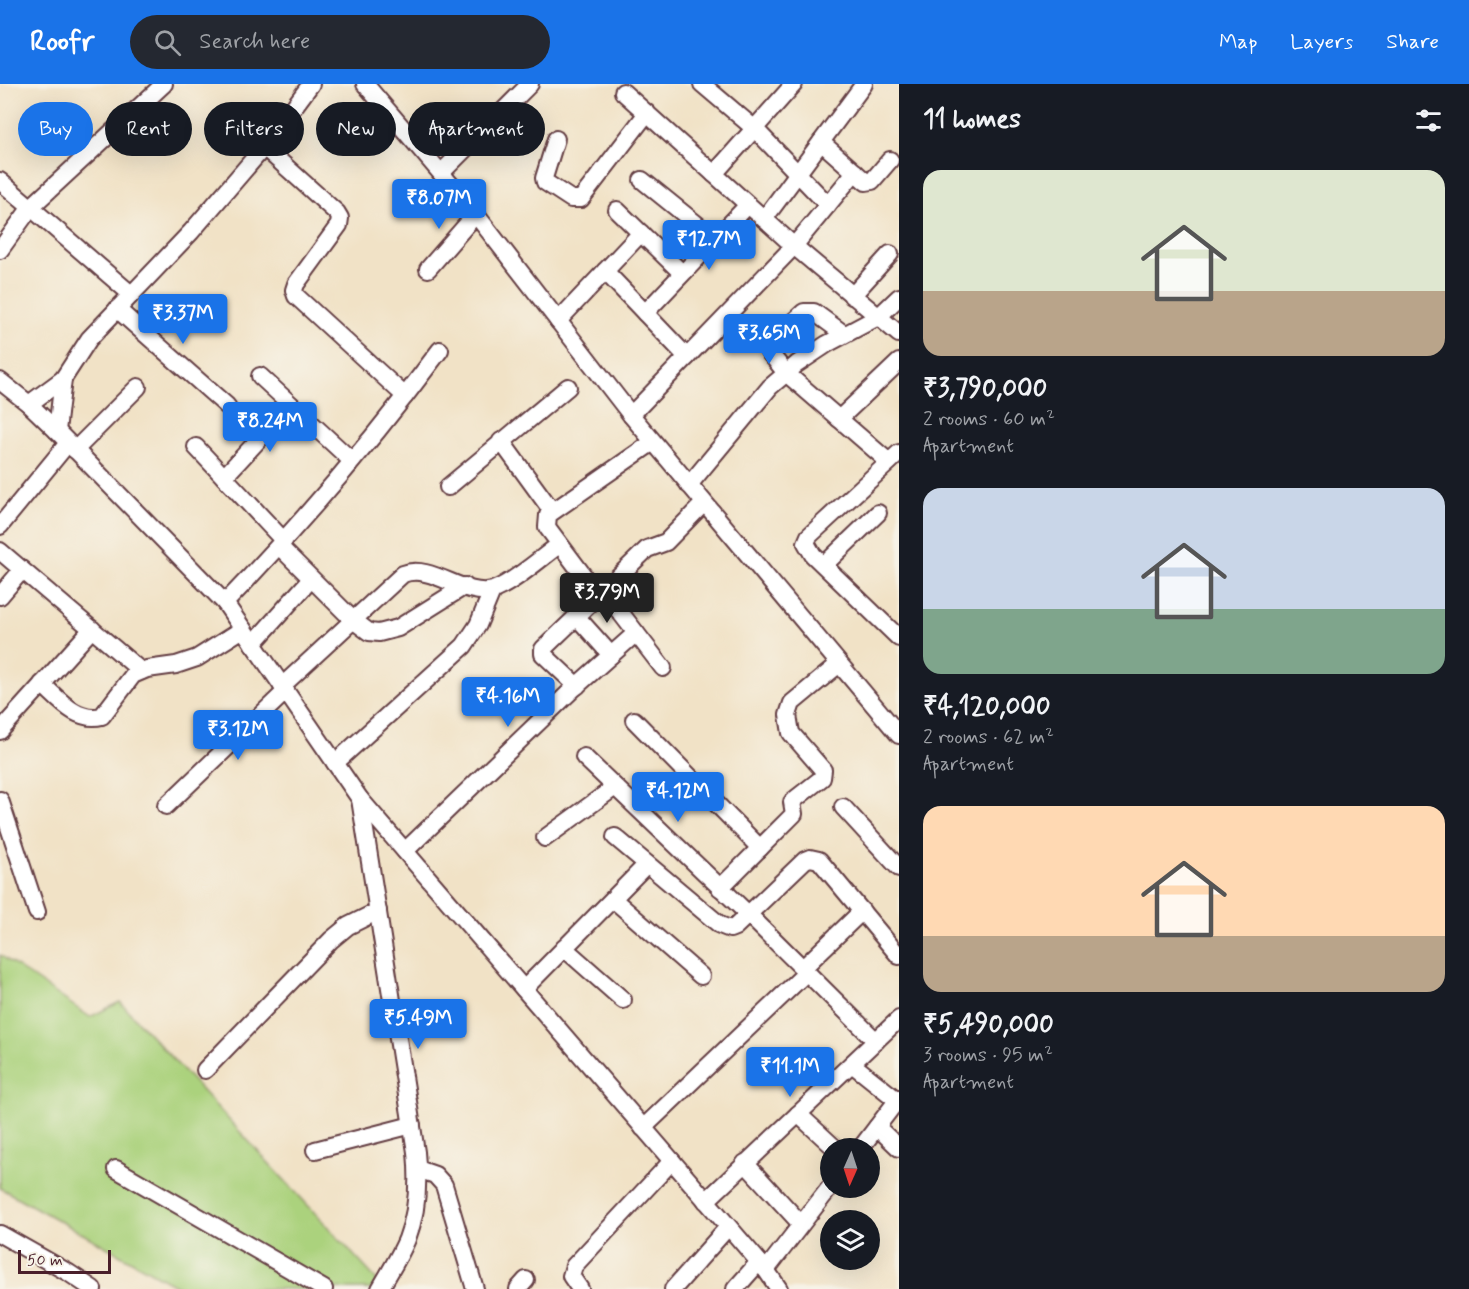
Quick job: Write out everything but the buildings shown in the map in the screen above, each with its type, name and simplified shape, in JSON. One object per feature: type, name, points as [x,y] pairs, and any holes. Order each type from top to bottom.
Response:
[{"type":"street","points":[[0,250],[31,207],[164,84]]},
{"type":"street","points":[[298,102],[311,84]]},
{"type":"street","points":[[365,84],[476,214],[653,442],[899,735]]},
{"type":"street","points":[[441,173],[530,84]]},
{"type":"street","points":[[702,84],[755,129],[828,205]]},
{"type":"street","points":[[714,174],[794,84]]},
{"type":"street","points":[[764,219],[864,84]]},
{"type":"street","points":[[623,92],[794,246],[899,334]]},
{"type":"street","points":[[556,139],[544,178],[545,182],[571,198],[581,200],[647,113]]},
{"type":"street","points":[[821,142],[870,182],[890,160]]},
{"type":"street","points":[[29,404],[63,379],[89,339],[191,232],[256,156]]},
{"type":"street","points":[[274,156],[340,218],[339,225],[296,284],[294,290],[296,296],[405,396]]},
{"type":"street","points":[[631,415],[794,246],[855,172]]},
{"type":"street","points":[[642,180],[715,239]]},
{"type":"street","points":[[0,181],[131,294]]},
{"type":"street","points":[[645,313],[748,205]]},
{"type":"street","points":[[617,210],[682,273]]},
{"type":"street","points":[[428,269],[476,214]]},
{"type":"street","points":[[558,321],[641,233]]},
{"type":"street","points":[[852,296],[890,254]]},
{"type":"street","points":[[605,271],[687,357]]},
{"type":"street","points":[[689,485],[770,387],[807,357],[844,334],[878,317],[899,297]]},
{"type":"street","points":[[117,309],[227,406]]},
{"type":"street","points":[[844,334],[814,312],[804,312],[771,342],[769,352],[786,373],[839,419],[894,457],[809,536],[806,543],[808,549],[899,638]]},
{"type":"street","points":[[225,603],[282,544],[405,396],[440,350]]},
{"type":"street","points":[[839,419],[899,362]]},
{"type":"street","points":[[261,376],[352,461]]},
{"type":"street","points":[[63,379],[67,441]]},
{"type":"street","points":[[0,381],[29,404],[67,441],[225,603],[360,799],[762,1266],[779,1289]]},
{"type":"street","points":[[0,526],[67,441],[138,387]]},
{"type":"street","points":[[448,487],[568,387]]},
{"type":"street","points":[[224,477],[291,405]]},
{"type":"street","points":[[501,441],[552,511]]},
{"type":"street","points":[[583,575],[547,527],[548,515],[653,442]]},
{"type":"street","points":[[196,447],[311,579],[353,621],[369,633],[398,628],[465,586]]},
{"type":"street","points":[[577,686],[542,652],[543,649],[647,549],[666,542],[704,503]]},
{"type":"street","points":[[824,565],[878,513]]},
{"type":"street","points":[[166,806],[403,574],[417,571],[478,591],[492,591],[503,586],[559,545]]},
{"type":"street","points":[[0,551],[141,671]]},
{"type":"street","points":[[0,596],[22,570]]},
{"type":"street","points":[[253,644],[311,579]]},
{"type":"street","points":[[603,590],[663,668]]},
{"type":"street","points":[[335,763],[464,646],[478,625],[492,591]]},
{"type":"street","points":[[576,616],[611,655]]},
{"type":"street","points":[[2,724],[92,629]]},
{"type":"street","points":[[42,684],[73,711],[84,717],[102,716],[133,675],[147,669],[176,665],[197,658],[243,629]]},
{"type":"street","points":[[405,851],[577,686],[636,633]]},
{"type":"street","points":[[720,888],[794,814],[794,800],[824,775],[823,770],[791,733],[788,716],[792,703],[839,664]]},
{"type":"street","points":[[634,720],[760,848]]},
{"type":"street","points":[[584,757],[876,1041]]},
{"type":"street","points":[[545,838],[615,787]]},
{"type":"street","points":[[360,799],[418,1169],[416,1209],[407,1240],[380,1289]]},
{"type":"street","points":[[0,800],[38,912]]},
{"type":"street","points":[[843,807],[899,868]]},
{"type":"street","points":[[615,837],[725,928],[735,927],[805,860],[815,858],[899,956]]},
{"type":"street","points":[[524,989],[647,864]]},
{"type":"street","points":[[613,899],[701,976]]},
{"type":"street","points":[[205,1070],[331,940],[348,926],[378,911]]},
{"type":"street","points":[[643,1128],[862,911]]},
{"type":"street","points":[[564,948],[623,1000]]},
{"type":"street","points":[[706,1201],[899,1019]]},
{"type":"street","points":[[852,1064],[898,1099],[868,1138]]},
{"type":"street","points":[[798,1114],[825,1138]]},
{"type":"street","points":[[315,1150],[412,1125]]},
{"type":"street","points":[[877,1127],[899,1148]]},
{"type":"street","points":[[580,1289],[571,1276],[574,1266],[672,1161]]},
{"type":"street","points":[[745,1163],[801,1224]]},
{"type":"street","points":[[116,1169],[324,1289]]},
{"type":"street","points":[[418,1169],[435,1175],[444,1185],[475,1289]]},
{"type":"street","points":[[735,1289],[762,1266],[822,1198]]},
{"type":"street","points":[[673,1289],[728,1227]]},
{"type":"street","points":[[0,1234],[93,1289]]},
{"type":"green space","points":[[0,955],[90,1017],[120,1002],[377,1280],[372,1289],[182,1289],[0,1188]]}]
